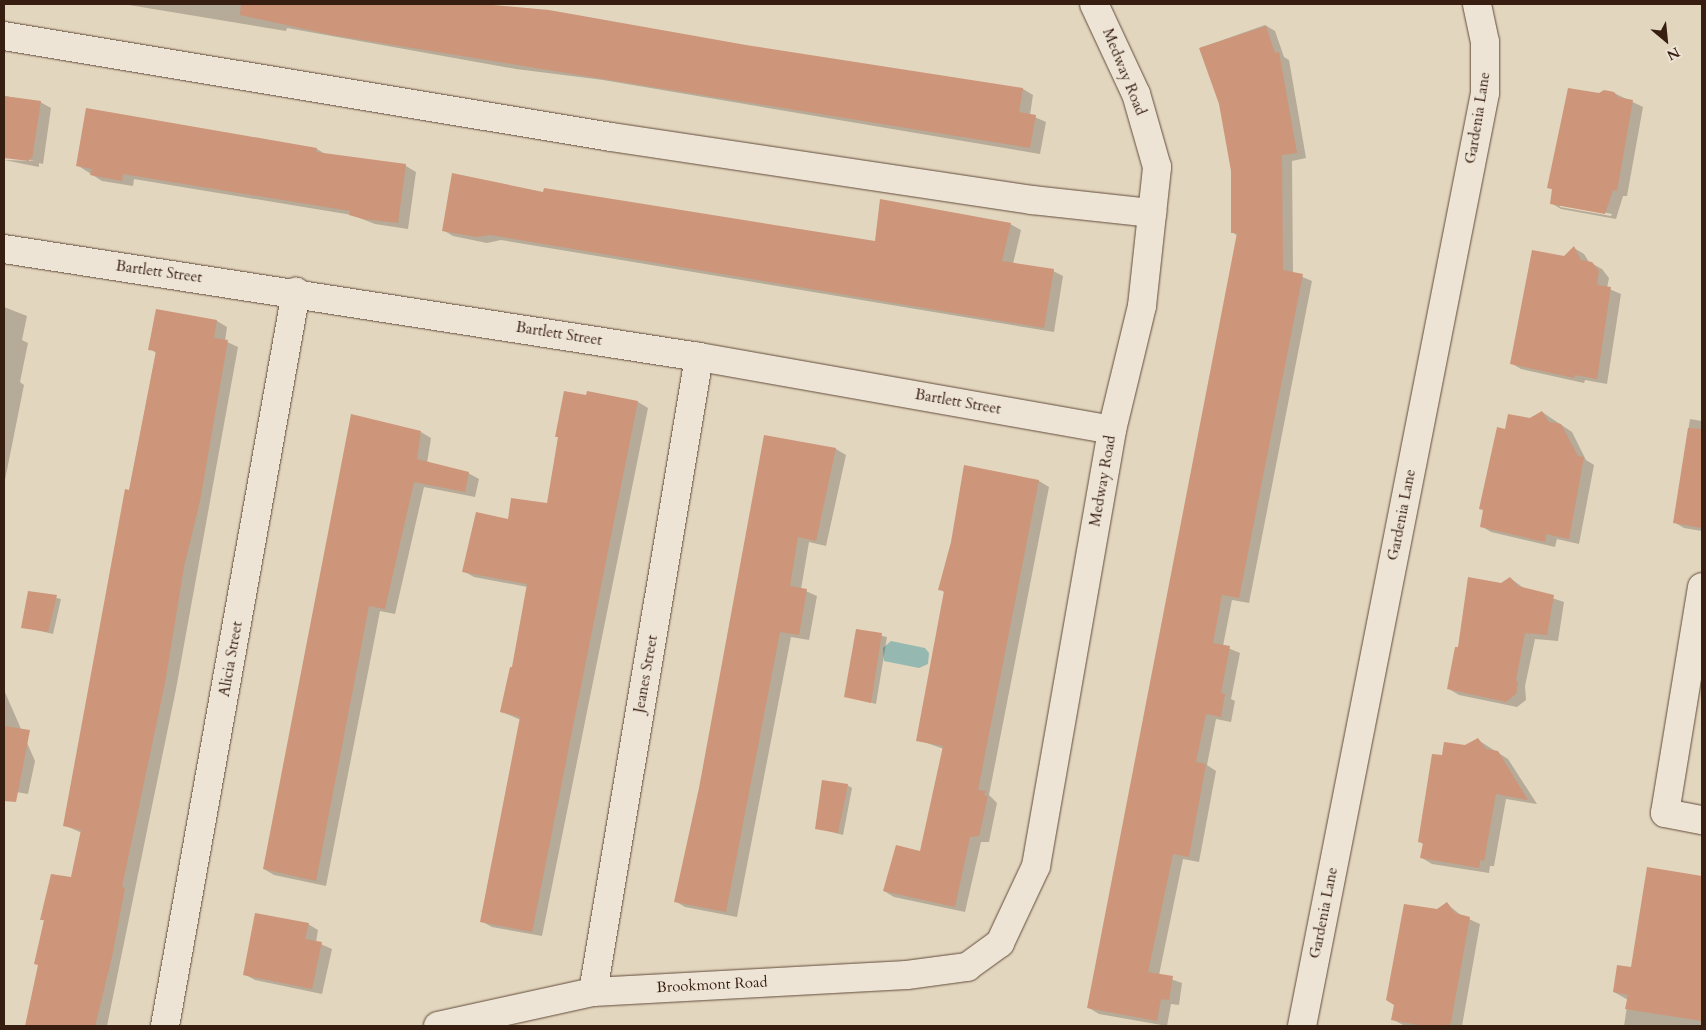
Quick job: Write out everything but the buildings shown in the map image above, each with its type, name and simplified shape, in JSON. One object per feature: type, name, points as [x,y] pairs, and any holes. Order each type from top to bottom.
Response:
[{"type":"street","name":"Medway Road","points":[[984,954],[1000,943],[1036,866],[1112,430],[1142,306],[1157,167],[1136,94],[1092,4]]},
{"type":"street","name":"Gardenia Lane","points":[[1302,1026],[1485,93],[1485,42],[1477,4]]},
{"type":"street","points":[[4,36],[611,137],[1032,200],[1152,213]]},
{"type":"street","name":"Bartlett Street","points":[[4,249],[296,292],[699,357],[1112,430]]},
{"type":"street","name":"Alicia Street","points":[[165,1026],[296,292]]},
{"type":"street","name":"Jeanes Street","points":[[593,992],[699,357]]},
{"type":"street","points":[[1702,587],[1665,813],[1702,820]]},
{"type":"street","name":"Brookmont Road","points":[[438,1026],[593,992],[907,975],[967,967],[984,954]]},
{"type":"water","points":[[891,641],[925,648],[929,653],[928,664],[919,668],[884,661],[883,648]]}]
